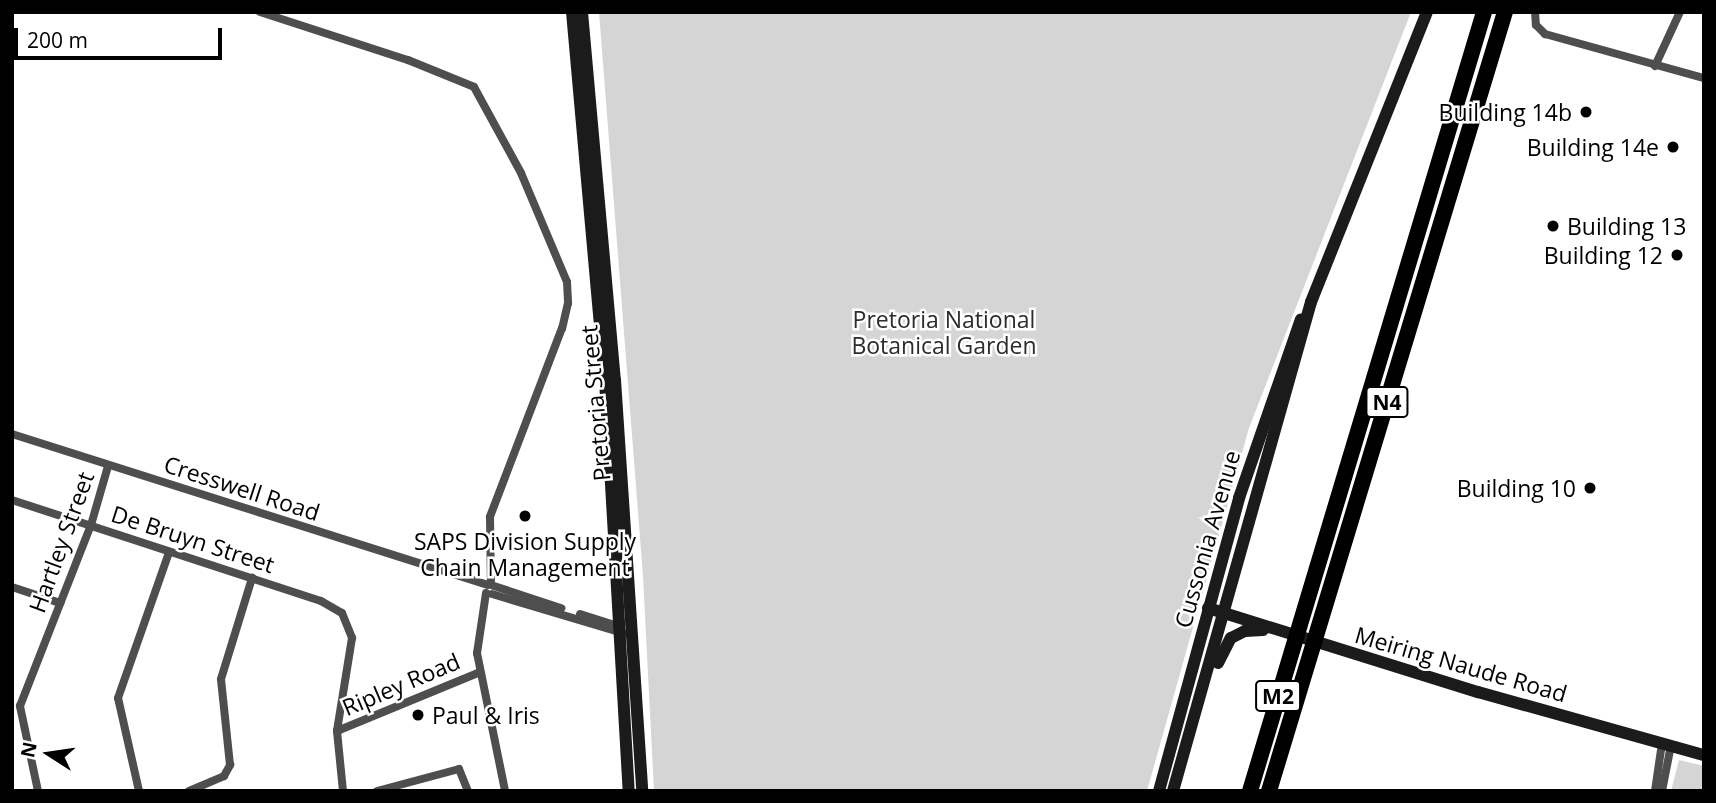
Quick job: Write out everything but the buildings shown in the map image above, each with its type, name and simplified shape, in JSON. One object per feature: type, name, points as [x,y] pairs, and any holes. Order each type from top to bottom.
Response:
[{"type":"highway","name":"N4","points":[[1307,602],[1484,12]]},
{"type":"highway","name":"N4","points":[[1269,791],[1505,12]]},
{"type":"highway","points":[[1243,791],[1307,602]]},
{"type":"highway","name":"M2","points":[[1250,791],[1307,602]]},
{"type":"main road","name":"Pretoria Street","points":[[572,12],[605,380],[629,791]]},
{"type":"main road","name":"Pretoria Street","points":[[582,12],[632,633],[642,791]]},
{"type":"main road","name":"Cussonia Avenue","points":[[1159,791],[1208,608],[1270,399],[1427,12]]},
{"type":"main road","name":"Cussonia Avenue","points":[[1173,791],[1310,304]]},
{"type":"main road","points":[[1239,560],[1235,602],[1271,630]]},
{"type":"main road","name":"Meiring Naude Road","points":[[1208,608],[1271,630],[1704,755]]},
{"type":"main road","points":[[1194,716],[1204,703],[1227,642],[1245,631],[1271,630]]},
{"type":"street","points":[[260,12],[408,60],[474,86],[522,173],[567,282],[568,303],[562,328],[490,517],[490,590],[482,611],[477,644],[480,672],[505,791]]},
{"type":"street","points":[[1535,12],[1538,29],[1655,66],[1704,78]]},
{"type":"street","points":[[1655,66],[1680,12]]},
{"type":"street","name":"Cresswell Road","points":[[12,434],[461,578],[490,590],[632,633]]},
{"type":"street","name":"Hartley Street","points":[[38,791],[16,703],[60,603],[90,525],[108,466]]},
{"type":"street","name":"De Bruyn Street","points":[[12,500],[321,601],[342,613],[351,633],[337,731]]},
{"type":"street","points":[[139,791],[118,698],[169,552]]},
{"type":"street","points":[[189,791],[224,776],[230,765],[221,679],[252,578]]},
{"type":"street","points":[[12,587],[60,603]]},
{"type":"street","name":"Ripley Road","points":[[337,731],[480,672]]},
{"type":"street","points":[[337,731],[344,791]]},
{"type":"street","points":[[1655,791],[1667,744]]},
{"type":"street","points":[[1662,791],[1667,744]]},
{"type":"street","points":[[377,791],[459,769],[468,791]]},
{"type":"green space","name":"Pretoria National Botanical Garden","points":[[599,12],[1411,12],[1249,428],[1147,791],[654,791],[643,576]]},
{"type":"green space","points":[[1679,760],[1704,766],[1704,791],[1671,791]]},
{"type":"place","name":"Building 14b","points":[[1586,112]]},
{"type":"place","name":"Building 14e","points":[[1673,147]]},
{"type":"place","name":"Building 13","points":[[1553,226]]},
{"type":"place","name":"Building 12","points":[[1677,255]]},
{"type":"place","name":"Building 10","points":[[1590,488]]},
{"type":"place","name":"SAPS Division Supply Chain Management","points":[[525,516]]},
{"type":"place","name":"Paul & Iris","points":[[418,715]]}]
